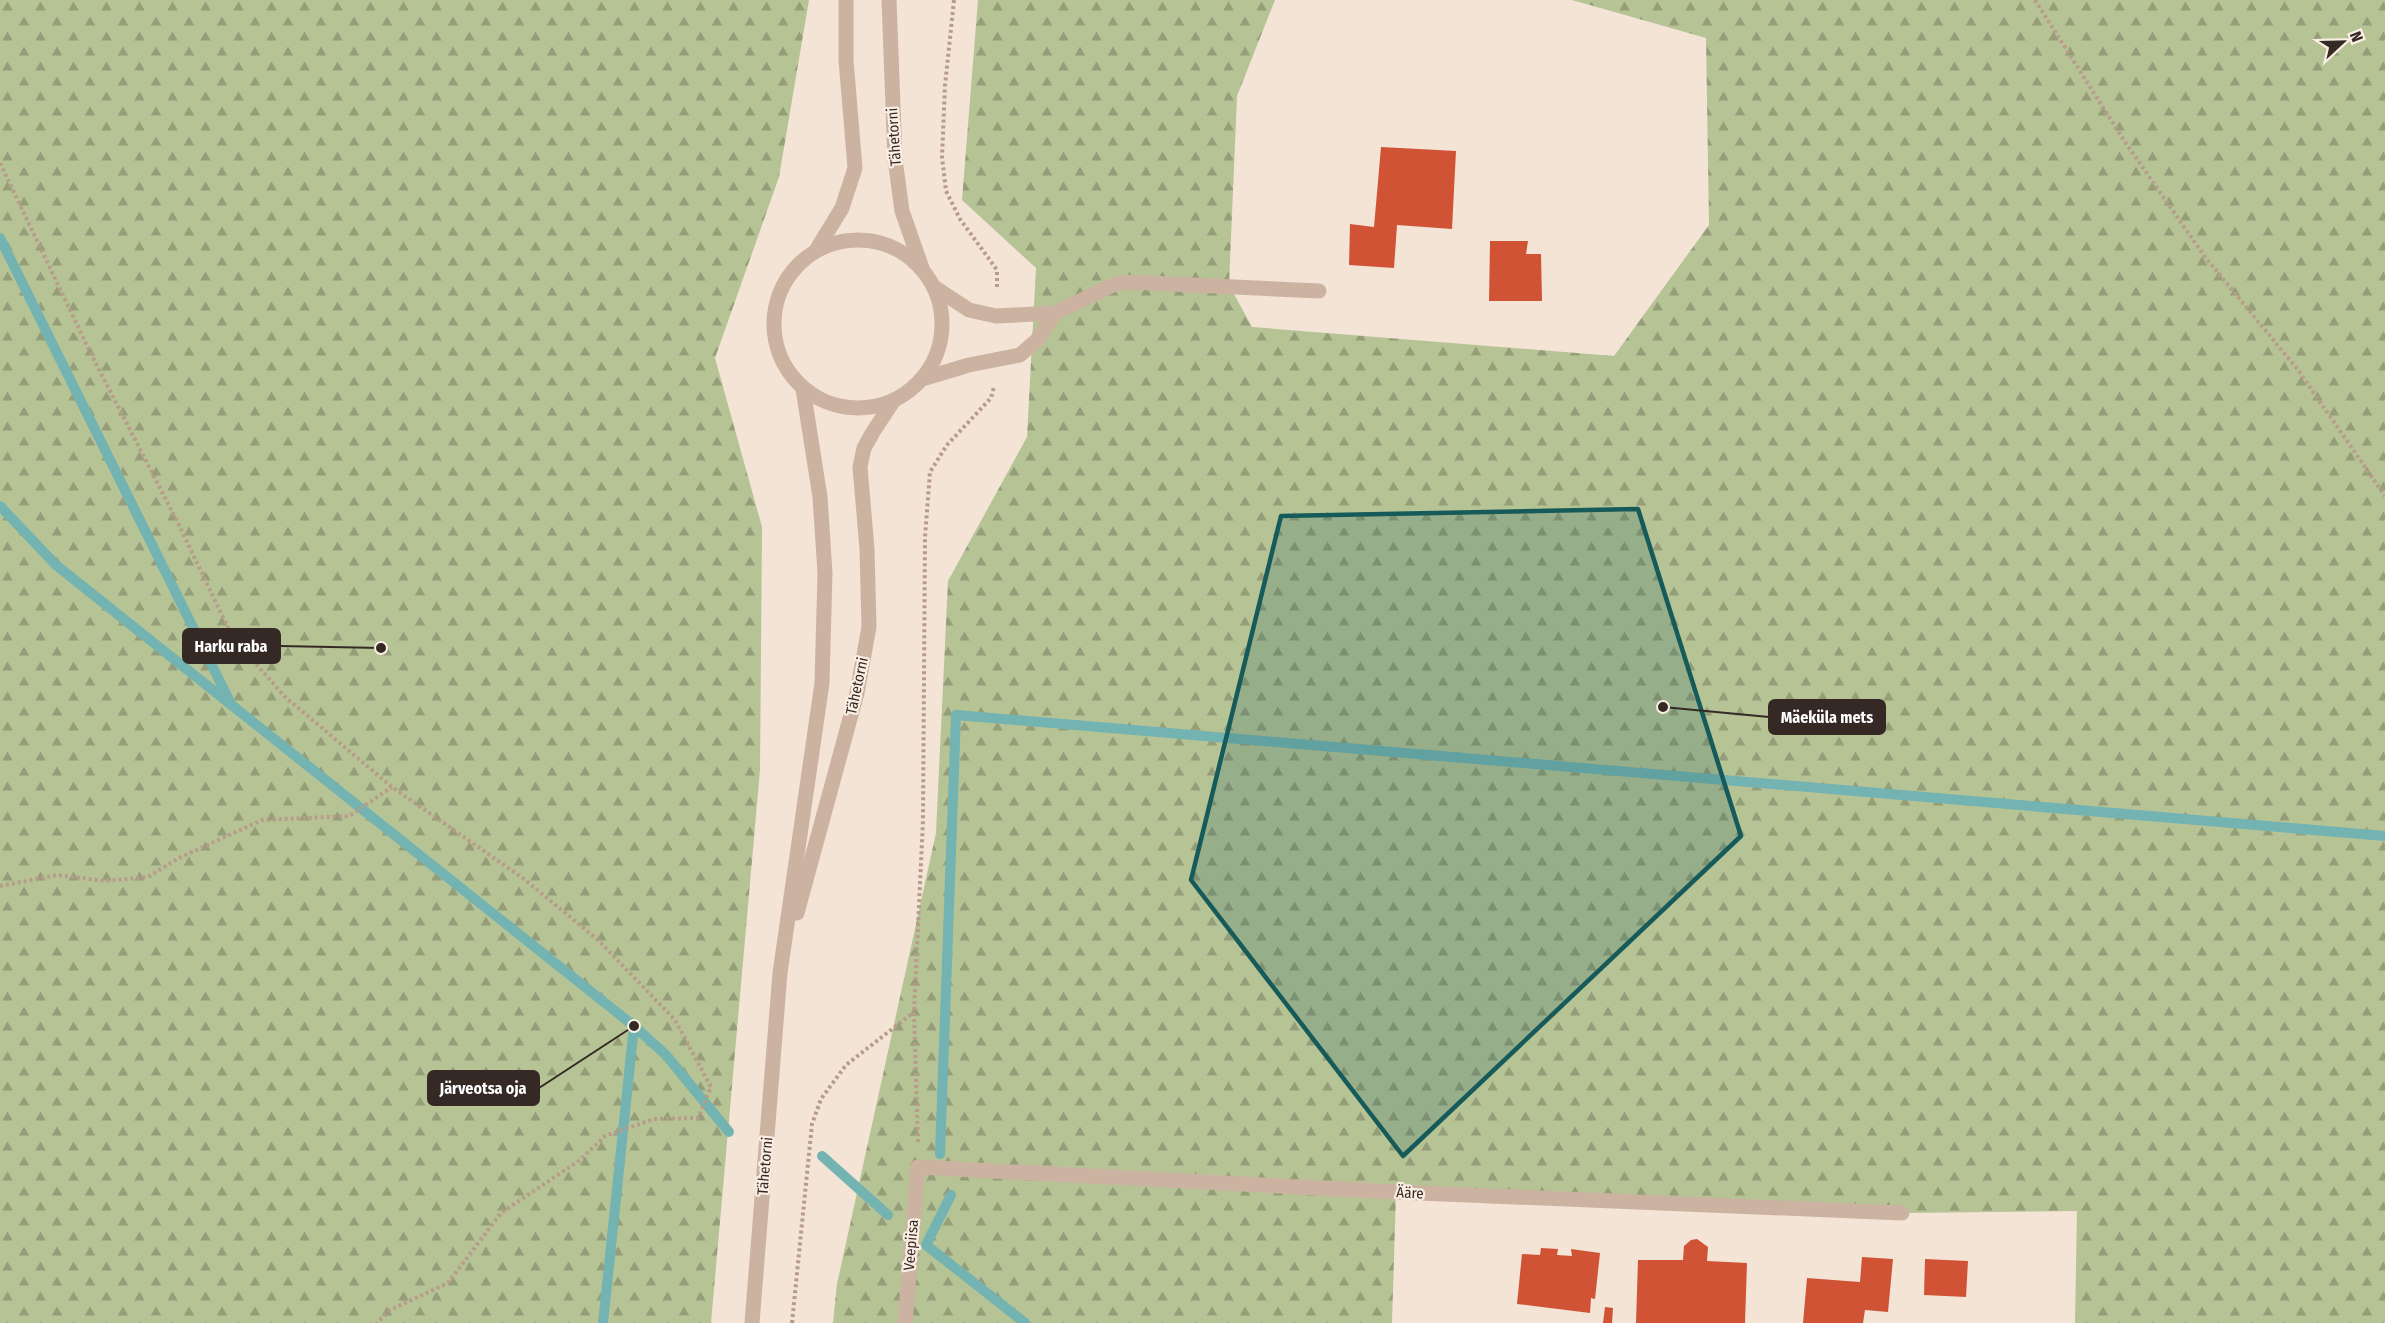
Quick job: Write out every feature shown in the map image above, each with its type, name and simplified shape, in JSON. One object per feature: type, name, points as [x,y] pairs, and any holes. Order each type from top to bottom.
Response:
[{"type":"street","points":[[818,249],[842,208],[855,168],[846,60],[846,0]]},
{"type":"street","name":"Tähetorni","points":[[889,0],[895,159],[902,211],[923,270]]},
{"type":"street","points":[[845,240],[874,241],[901,251],[923,270],[934,287],[940,306],[942,326],[939,346],[932,364],[922,379],[909,391],[894,400],[876,406],[856,408],[837,406],[803,389],[785,368],[776,346],[773,324],[776,301],[785,280],[799,263],[818,249],[845,240]]},
{"type":"street","points":[[934,287],[969,310],[996,316],[1055,313],[1103,289],[1128,282],[1319,291]]},
{"type":"street","points":[[922,379],[969,365],[995,362],[1020,355],[1037,340],[1055,313]]},
{"type":"street","name":"Tähetorni","points":[[752,1323],[780,973],[822,683],[825,573],[820,498],[803,389]]},
{"type":"street","name":"Tähetorni","points":[[780,973],[857,693],[869,627],[867,549],[860,467],[864,448],[894,400]]},
{"type":"street","name":"Ääre","points":[[918,1167],[1525,1198],[1902,1213]]},
{"type":"street","name":"Veepiisa","points":[[905,1323],[918,1167]]},
{"type":"path","points":[[954,0],[945,86],[942,158],[946,191],[960,219],[997,270],[996,316]]},
{"type":"path","points":[[2035,0],[2123,139],[2205,257],[2298,370],[2385,496]]},
{"type":"path","points":[[0,163],[87,346],[177,521],[232,636],[284,696],[392,787],[532,886],[598,940],[675,1020],[711,1087],[699,1118],[654,1119],[605,1136],[580,1160],[501,1213],[448,1283],[390,1310],[377,1323]]},
{"type":"path","points":[[918,1167],[914,1012],[923,820],[925,537],[930,472],[947,445],[991,398],[995,382],[995,362]]},
{"type":"path","points":[[0,886],[57,875],[105,882],[148,877],[189,853],[262,820],[349,816],[392,787]]},
{"type":"path","points":[[792,1323],[812,1124],[821,1099],[846,1065],[914,1012]]},
{"type":"highlighted area","points":[[1638,509],[1741,836],[1403,1156],[1191,880],[1281,516]]},
{"type":"green space","points":[[0,0],[809,0],[779,177],[715,358],[762,527],[760,770],[711,1323],[0,1323]]},
{"type":"green space","points":[[978,0],[1275,0],[1237,96],[1229,285],[1252,327],[1614,356],[1709,225],[1706,38],[1572,0],[2385,0],[2385,1323],[2075,1323],[2077,1211],[1902,1213],[1396,1193],[1392,1323],[833,1323],[837,1284],[936,833],[948,581],[1027,437],[1036,268],[962,200]]},
{"type":"building","points":[[1381,147],[1456,151],[1452,229],[1397,225],[1394,268],[1349,265],[1350,224],[1374,227]]},
{"type":"building","points":[[1490,241],[1528,241],[1526,254],[1541,254],[1542,301],[1489,301]]},
{"type":"building","points":[[1697,1239],[1708,1247],[1707,1261],[1747,1263],[1745,1323],[1636,1323],[1638,1260],[1683,1260],[1684,1246],[1691,1240]]},
{"type":"building","points":[[1541,1248],[1558,1249],[1557,1255],[1572,1256],[1571,1249],[1600,1253],[1595,1299],[1591,1298],[1590,1313],[1517,1304],[1522,1254],[1540,1255]]},
{"type":"building","points":[[1862,1257],[1893,1259],[1888,1312],[1865,1310],[1863,1323],[1803,1323],[1807,1278],[1860,1282]]},
{"type":"building","points":[[1925,1259],[1968,1261],[1966,1297],[1924,1295]]},
{"type":"building","points":[[1605,1307],[1613,1308],[1612,1323],[1603,1323]]},
{"type":"waterway","points":[[0,238],[229,700]]},
{"type":"waterway","points":[[0,506],[56,565],[634,1026],[666,1055],[729,1132]]},
{"type":"waterway","points":[[940,1154],[956,715],[2385,836]]},
{"type":"waterway","points":[[603,1323],[634,1026]]},
{"type":"waterway","points":[[822,1156],[888,1215]]},
{"type":"waterway","points":[[951,1195],[926,1245],[1025,1323]]},
{"type":"place","name":"Harku raba","points":[[381,648]]},
{"type":"place","name":"Mäeküla mets","points":[[1663,707]]},
{"type":"place","name":"Järveotsa oja","points":[[634,1026]]}]
